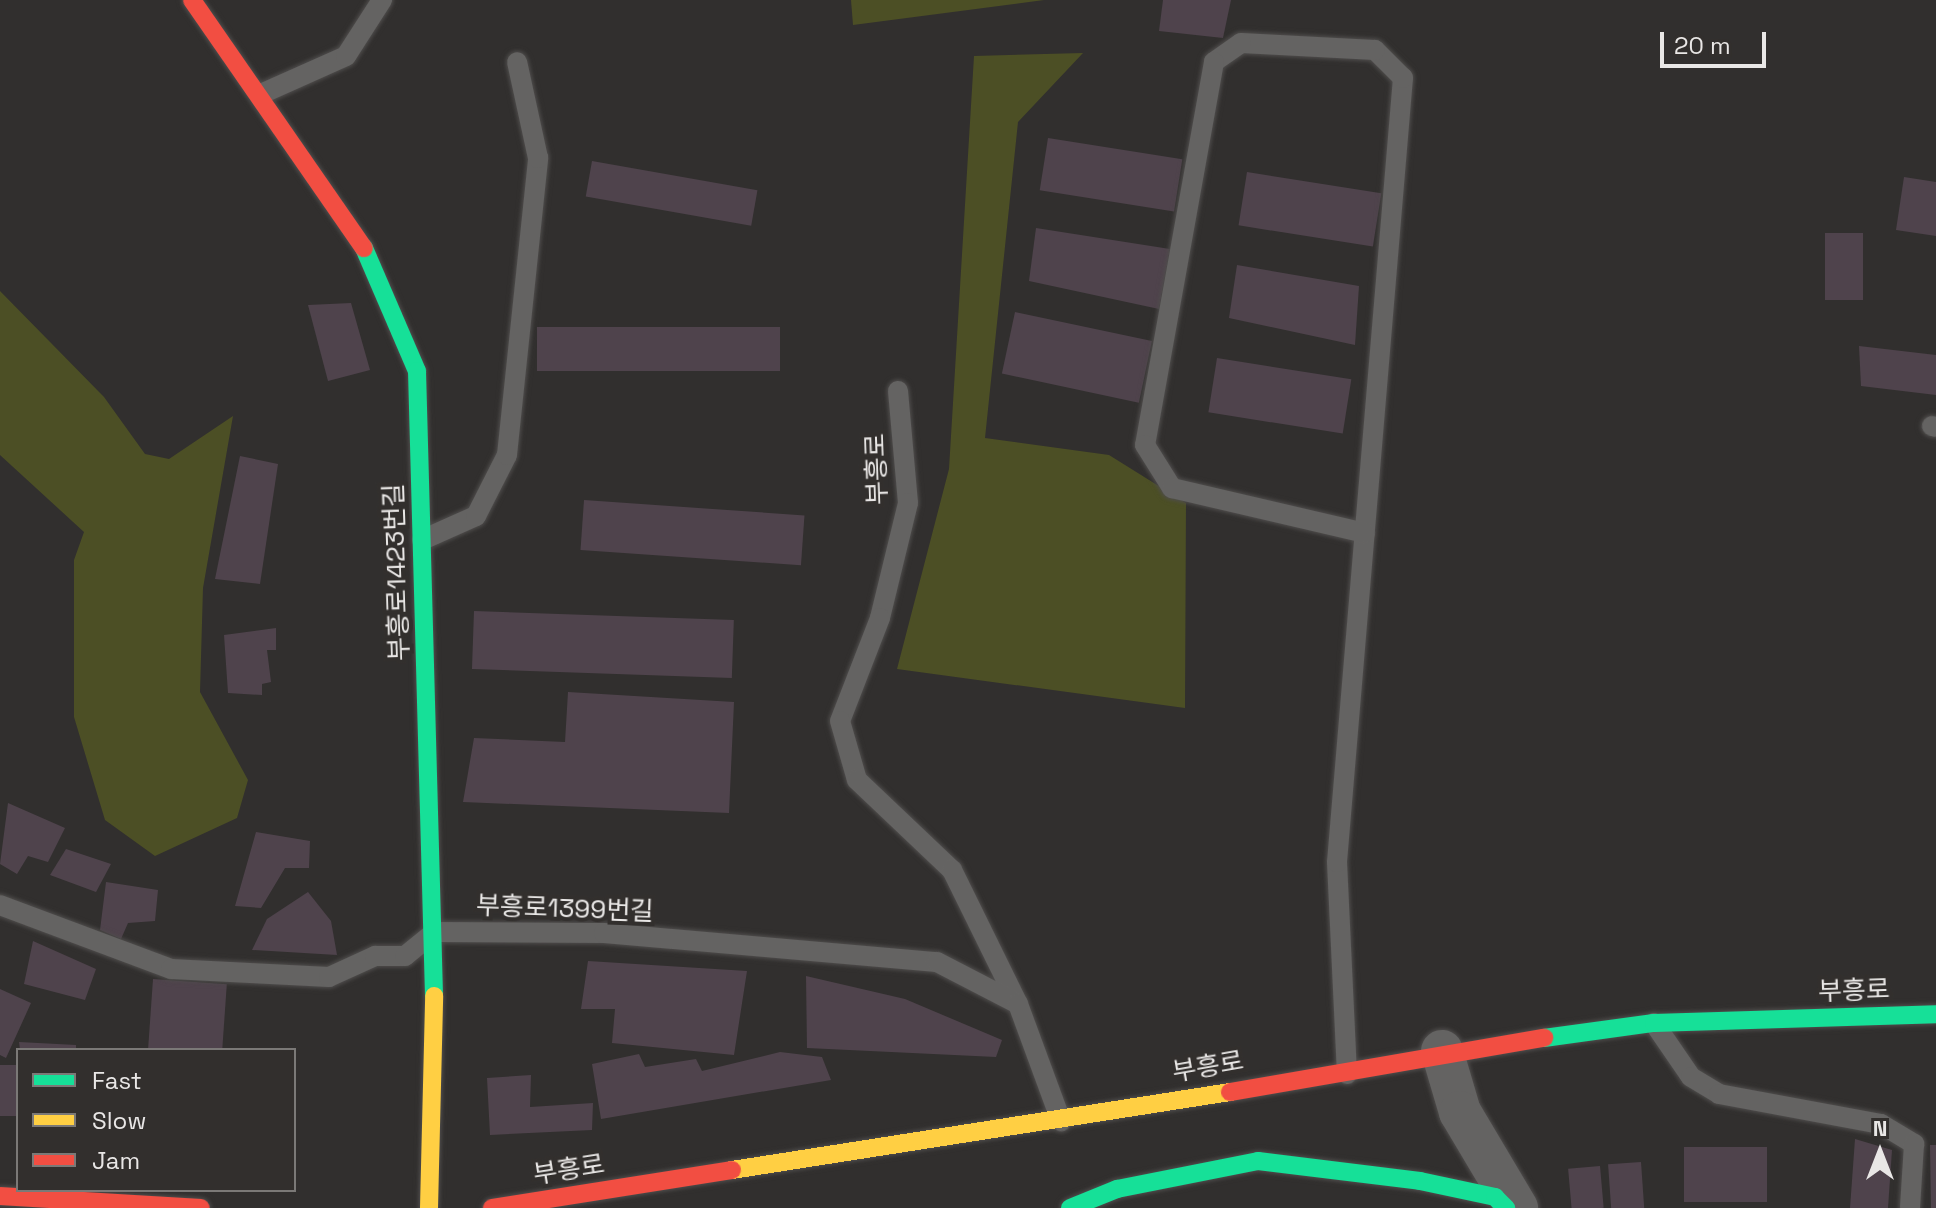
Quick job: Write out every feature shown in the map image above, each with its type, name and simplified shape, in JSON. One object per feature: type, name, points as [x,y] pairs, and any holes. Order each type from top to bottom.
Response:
[{"type":"street","name":"부흥로1423번길","points":[[192,0],[261,94],[395,307],[417,371],[435,932],[429,1208]]},
{"type":"street","name":"부흥로","points":[[492,1208],[1347,1074],[1442,1051],[1654,1023],[1936,1014]]},
{"type":"street","points":[[1442,1051],[1460,1112],[1517,1208]]},
{"type":"street","points":[[1070,1208],[1117,1189],[1258,1161],[1420,1181],[1495,1197],[1506,1208]]},
{"type":"street","points":[[0,1196],[201,1208]]},
{"type":"lane","points":[[261,94],[346,56],[382,0]]},
{"type":"lane","points":[[1347,1074],[1337,862],[1365,533],[1403,78],[1375,50],[1241,43],[1214,62],[1145,445],[1172,488],[1365,533]]},
{"type":"lane","points":[[422,540],[476,516],[507,455],[538,158],[517,62]]},
{"type":"lane","name":"부흥로","points":[[898,391],[908,503],[880,618],[840,721],[857,780],[952,870],[1018,1004]]},
{"type":"lane","points":[[0,905],[171,969],[329,977],[375,956],[405,956],[435,932]]},
{"type":"lane","name":"부흥로1399번길","points":[[435,932],[604,933],[937,962],[1018,1004]]},
{"type":"lane","points":[[1018,1004],[1061,1121]]},
{"type":"lane","points":[[1654,1023],[1691,1077],[1719,1094],[1881,1124],[1914,1144],[1910,1208]]},
{"type":"green space","points":[[851,0],[1044,0],[853,25]]},
{"type":"green space","points":[[1083,53],[1018,122],[985,438],[1109,455],[1186,503],[1185,708],[897,669],[949,469],[974,56]]},
{"type":"green space","points":[[0,291],[104,397],[145,454],[169,459],[233,416],[203,588],[200,692],[248,780],[237,818],[155,856],[105,820],[74,717],[74,560],[84,532],[0,455]]},
{"type":"building","points":[[1163,0],[1231,0],[1223,38],[1159,31]]},
{"type":"building","points":[[1048,138],[1182,159],[1174,212],[1040,190]]},
{"type":"building","points":[[592,161],[757,190],[751,226],[586,196]]},
{"type":"building","points":[[1247,172],[1381,193],[1373,247],[1239,225]]},
{"type":"building","points":[[1904,177],[1936,182],[1936,236],[1896,230]]},
{"type":"building","points":[[1036,228],[1170,249],[1159,309],[1029,281]]},
{"type":"building","points":[[1825,233],[1863,233],[1863,300],[1825,300]]},
{"type":"building","points":[[1237,265],[1359,286],[1355,345],[1229,318]]},
{"type":"building","points":[[351,303],[370,370],[328,381],[308,305]]},
{"type":"building","points":[[1015,312],[1152,341],[1139,403],[1002,374]]},
{"type":"building","points":[[537,327],[780,327],[780,371],[537,371]]},
{"type":"building","points":[[1859,346],[1936,355],[1936,395],[1861,386]]},
{"type":"building","points":[[1217,358],[1351,379],[1343,434],[1208,412]]},
{"type":"building","points":[[240,456],[278,464],[260,584],[215,579]]},
{"type":"building","points":[[584,500],[804,515],[801,565],[581,550]]},
{"type":"building","points":[[474,611],[734,620],[732,678],[472,669]]},
{"type":"building","points":[[276,628],[276,650],[267,650],[271,682],[262,684],[262,695],[228,693],[224,635]]},
{"type":"building","points":[[568,692],[734,702],[729,813],[463,802],[474,738],[565,742]]},
{"type":"building","points":[[8,803],[65,828],[48,862],[28,856],[17,874],[0,864]]},
{"type":"building","points":[[256,832],[310,841],[309,868],[285,868],[261,908],[235,906]]},
{"type":"building","points":[[66,849],[111,864],[96,892],[50,875]]},
{"type":"building","points":[[106,882],[158,890],[155,921],[128,923],[121,939],[100,930]]},
{"type":"building","points":[[308,892],[331,921],[337,955],[252,950],[267,919]]},
{"type":"building","points":[[33,941],[96,969],[85,1000],[24,984]]},
{"type":"building","points":[[588,961],[747,971],[734,1055],[612,1043],[615,1009],[581,1009]]},
{"type":"building","points":[[806,976],[905,999],[1002,1040],[996,1057],[807,1048]]},
{"type":"building","points":[[153,979],[227,984],[222,1048],[148,1048]]},
{"type":"building","points":[[0,989],[31,1003],[6,1058],[0,1055]]},
{"type":"building","points":[[19,1042],[76,1045],[76,1048],[20,1048]]},
{"type":"building","points":[[780,1052],[822,1057],[831,1080],[601,1119],[592,1064],[639,1054],[645,1067],[696,1059],[702,1071]]},
{"type":"building","points":[[0,1065],[16,1065],[16,1116],[0,1116]]},
{"type":"building","points":[[531,1075],[530,1107],[593,1103],[592,1130],[490,1135],[487,1078]]},
{"type":"building","points":[[1855,1139],[1892,1150],[1888,1208],[1850,1208]]},
{"type":"building","points":[[1930,1145],[1936,1145],[1936,1208],[1931,1208]]},
{"type":"building","points":[[1684,1147],[1767,1147],[1767,1202],[1684,1202]]},
{"type":"building","points":[[1641,1162],[1644,1208],[1611,1208],[1608,1164]]},
{"type":"building","points":[[1600,1166],[1604,1208],[1572,1208],[1568,1169]]},
{"type":"traffic: fast","points":[[364,248],[417,371],[434,996]]},
{"type":"traffic: fast","points":[[1544,1038],[1654,1023],[1936,1014]]},
{"type":"traffic: fast","points":[[1070,1208],[1117,1189],[1258,1161],[1420,1181],[1495,1197],[1506,1208]]},
{"type":"traffic: slow","points":[[429,1208],[434,996]]},
{"type":"traffic: slow","points":[[732,1170],[1230,1092]]},
{"type":"traffic: jam","points":[[192,0],[364,248]]},
{"type":"traffic: jam","points":[[1230,1092],[1544,1038]]},
{"type":"traffic: jam","points":[[492,1208],[732,1170]]},
{"type":"traffic: jam","points":[[0,1196],[201,1208]]}]
